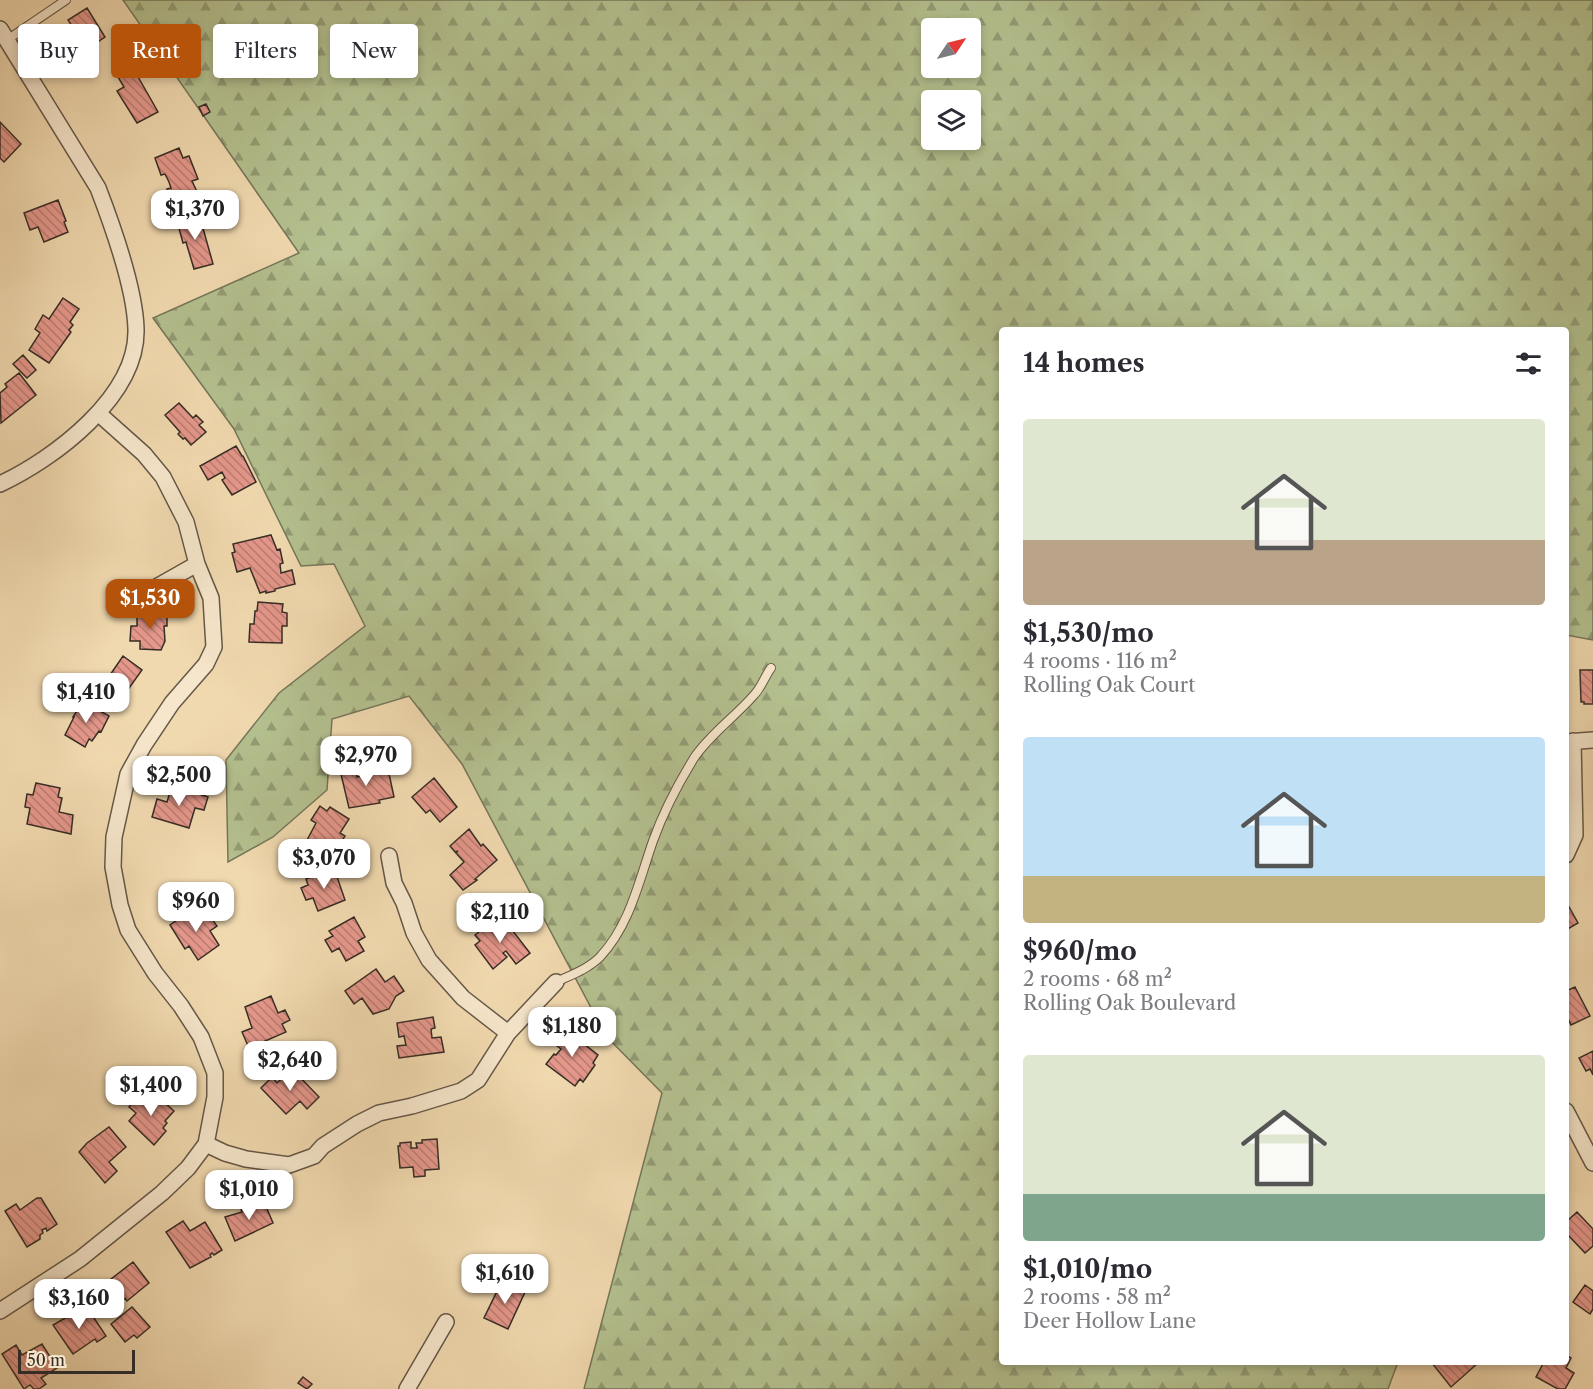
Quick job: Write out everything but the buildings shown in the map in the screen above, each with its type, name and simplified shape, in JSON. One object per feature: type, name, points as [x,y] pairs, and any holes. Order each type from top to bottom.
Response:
[{"type":"street","points":[[0,484],[36,466],[56,452],[74,438],[98,413],[122,378],[135,346],[136,331],[135,311],[128,283],[109,216],[98,188],[2,39]]},
{"type":"street","points":[[0,1311],[80,1259],[162,1193],[188,1168],[206,1144],[215,1097],[215,1073],[201,1037],[181,1006],[155,973],[128,930],[120,905],[113,867],[114,837],[128,774],[172,703],[206,664],[214,647],[211,598],[197,564],[186,522],[163,477],[144,454],[98,413]]},
{"type":"street","points":[[144,594],[197,564]]},
{"type":"street","points":[[1569,848],[1575,835],[1569,741],[1593,740]]},
{"type":"street","points":[[388,856],[394,883],[404,903],[414,933],[429,960],[463,998],[508,1033]]},
{"type":"street","points":[[206,1144],[246,1159],[289,1165],[314,1156],[324,1146],[357,1124],[380,1113],[461,1091],[478,1080],[508,1033],[556,982]]},
{"type":"street","points":[[1569,1117],[1593,1163]]},
{"type":"street","points":[[406,1389],[446,1322]]},
{"type":"lane","points":[[2,39],[66,0]]},
{"type":"lane","points":[[556,982],[588,967],[600,957],[621,928],[635,897],[654,838],[681,780],[712,736],[755,694],[771,668]]},
{"type":"green space","points":[[123,0],[1593,0],[1593,640],[1569,636],[1569,327],[999,327],[999,1365],[1397,1365],[1388,1389],[584,1389],[662,1093],[606,1036],[462,764],[409,696],[332,719],[327,790],[273,837],[228,862],[226,760],[279,693],[365,626],[334,564],[301,566],[234,429],[153,318],[299,253],[177,78],[201,78],[201,24],[140,24]]}]
